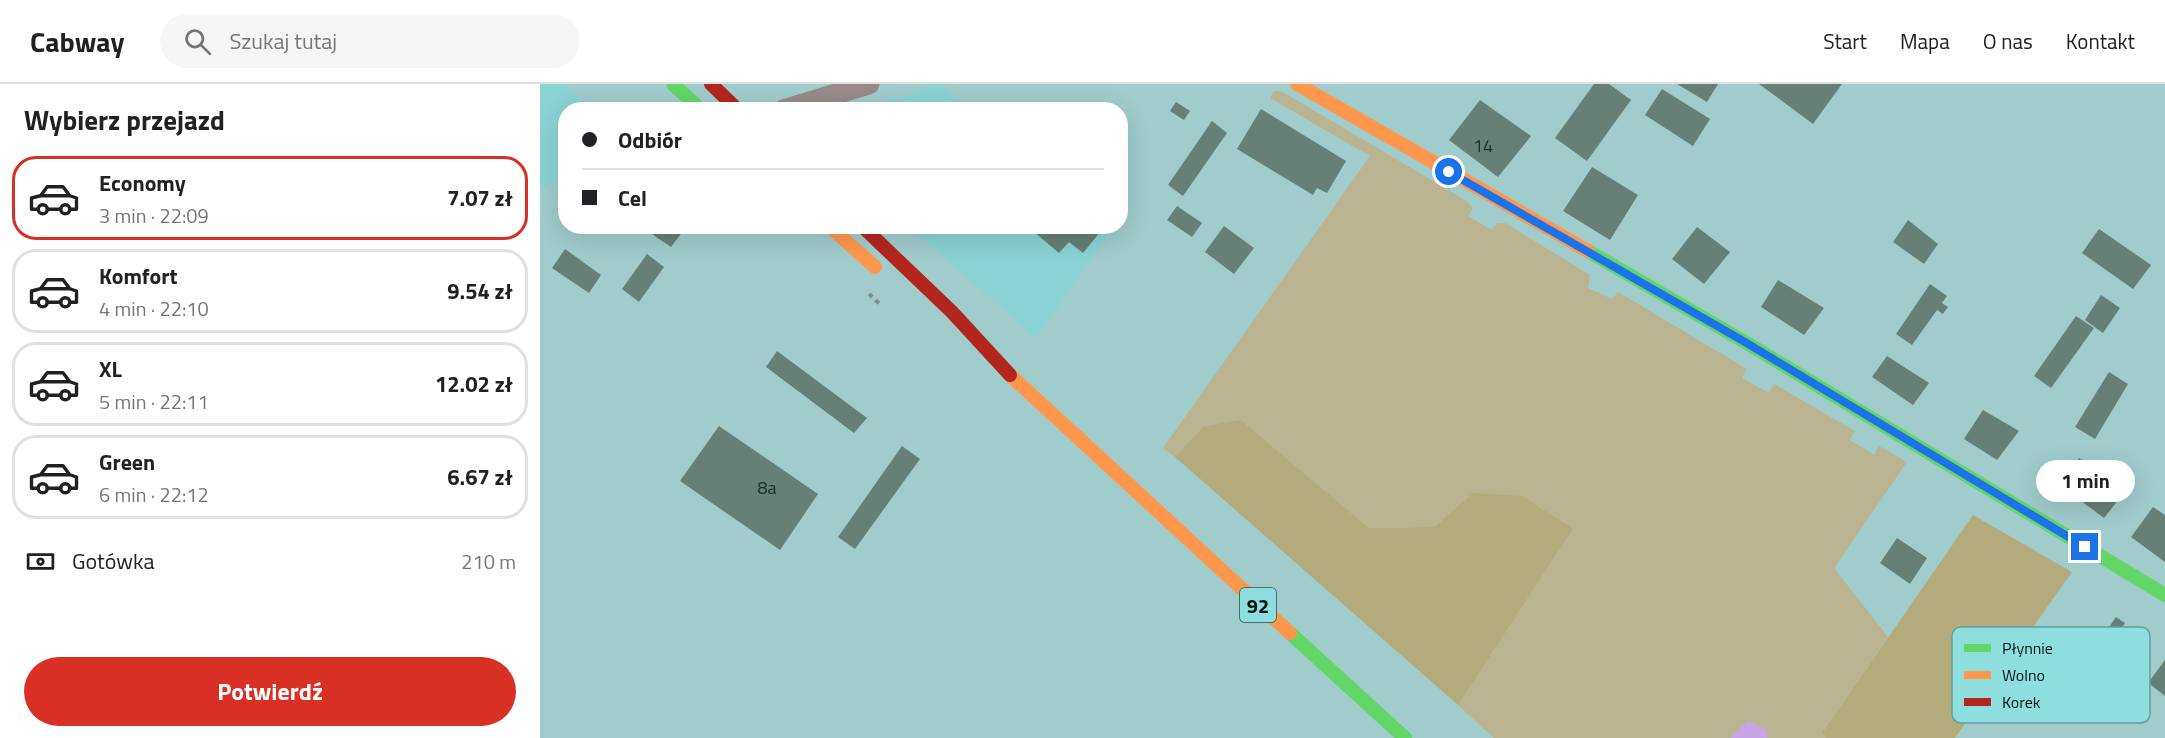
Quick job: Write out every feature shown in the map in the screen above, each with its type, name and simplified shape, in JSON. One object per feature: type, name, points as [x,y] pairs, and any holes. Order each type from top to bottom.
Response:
[{"type":"street","points":[[673,84],[692,102]]},
{"type":"street","points":[[711,84],[730,102]]},
{"type":"street","points":[[809,102],[869,84]]},
{"type":"street","points":[[1296,84],[1745,342],[2165,595]]},
{"type":"street","points":[[838,234],[884,274]]},
{"type":"street","name":"92","points":[[870,234],[952,312],[1018,384]]},
{"type":"street","name":"92","points":[[958,338],[1018,384],[1405,738]]},
{"type":"shaded area","points":[[540,84],[564,84],[583,102],[558,102],[558,181],[540,190]]},
{"type":"shaded area","points":[[940,84],[962,102],[884,102]]},
{"type":"shaded area","points":[[1275,91],[1281,91],[1467,201],[1473,208],[1468,216],[1492,230],[1497,223],[1505,223],[1590,275],[1588,288],[1612,299],[1618,292],[1747,369],[1742,378],[1769,393],[1774,384],[1855,431],[1850,440],[1874,455],[1879,446],[1907,462],[1834,568],[1888,637],[1822,733],[1826,738],[1494,738],[1458,705],[1573,529],[1473,493],[1434,527],[1369,528],[1241,420],[1204,426],[1175,457],[1163,448],[1370,156],[1270,98]]},
{"type":"shaded area","points":[[917,234],[1108,234],[1036,338]]},
{"type":"shaded area","points":[[1241,420],[1369,528],[1434,527],[1473,493],[1522,496],[1573,529],[1458,705],[1175,457],[1204,426]]},
{"type":"shaded area","points":[[1973,515],[2072,572],[2033,627],[1952,627],[1952,723],[1966,723],[1955,738],[1826,738],[1822,733]]},
{"type":"shaded area","points":[[1748,721],[1767,730],[1767,738],[1730,738]]},
{"type":"building","points":[[1594,84],[1609,84],[1631,100],[1587,161],[1555,138]]},
{"type":"building","points":[[1677,84],[1718,84],[1707,102]]},
{"type":"building","points":[[1759,84],[1842,84],[1813,124]]},
{"type":"building","points":[[1662,89],[1710,119],[1693,146],[1645,115]]},
{"type":"building","points":[[1480,100],[1531,136],[1498,177],[1449,140]]},
{"type":"building","points":[[1176,102],[1190,111],[1184,120],[1170,111]]},
{"type":"building","points":[[1261,109],[1346,161],[1327,193],[1317,188],[1313,195],[1237,149]]},
{"type":"building","points":[[1212,121],[1227,133],[1183,196],[1168,185]]},
{"type":"building","points":[[1592,167],[1638,195],[1610,240],[1563,211]]},
{"type":"building","points":[[1177,206],[1202,223],[1192,237],[1167,220]]},
{"type":"building","points":[[1908,220],[1938,244],[1924,264],[1893,242]]},
{"type":"building","points":[[1224,226],[1254,248],[1234,274],[1205,252]]},
{"type":"building","points":[[1697,227],[1730,252],[1704,284],[1672,259]]},
{"type":"building","points":[[2099,229],[2151,265],[2133,289],[2082,253]]},
{"type":"building","points":[[652,234],[681,234],[671,247]]},
{"type":"building","points":[[1036,234],[1099,234],[1083,253],[1069,242],[1059,253]]},
{"type":"building","points":[[565,249],[601,275],[589,293],[552,268]]},
{"type":"building","points":[[647,254],[664,267],[639,302],[622,289]]},
{"type":"building","points":[[1778,280],[1824,308],[1804,335],[1761,307]]},
{"type":"building","points":[[1930,284],[1947,296],[1942,303],[1948,307],[1943,314],[1937,310],[1912,345],[1896,334]]},
{"type":"building","points":[[2101,295],[2120,308],[2103,333],[2085,320]]},
{"type":"building","points":[[2076,316],[2094,328],[2051,388],[2034,376]]},
{"type":"building","points":[[777,351],[867,418],[854,433],[766,367]]},
{"type":"building","points":[[1887,356],[1929,383],[1913,405],[1872,377]]},
{"type":"building","points":[[2109,372],[2128,384],[2095,439],[2075,427]]},
{"type":"building","points":[[1983,410],[2019,431],[1997,460],[1964,439]]},
{"type":"building","points":[[719,426],[818,494],[780,550],[680,481]]},
{"type":"building","points":[[902,446],[920,459],[855,549],[838,537]]},
{"type":"building","points":[[2079,458],[2126,490],[2104,518],[2061,486]]},
{"type":"building","points":[[2153,507],[2165,515],[2165,562],[2131,537]]},
{"type":"building","points":[[1897,538],[1927,558],[1910,584],[1880,563]]},
{"type":"building","points":[[2116,617],[2125,623],[2123,627],[2109,627]]},
{"type":"building","points":[[2165,660],[2165,696],[2150,685],[2150,680]]},
{"type":"traffic: fast","points":[[673,84],[692,102]]},
{"type":"traffic: fast","points":[[1588,251],[1745,342],[2165,595]]},
{"type":"traffic: fast","points":[[1290,633],[1405,738]]},
{"type":"traffic: slow","points":[[1297,84],[1588,251]]},
{"type":"traffic: slow","points":[[838,234],[875,267]]},
{"type":"traffic: slow","points":[[1010,375],[1290,633]]},
{"type":"traffic: jam","points":[[711,84],[730,102]]},
{"type":"traffic: jam","points":[[870,234],[952,312],[1010,375]]},
{"type":"route","points":[[1449,172],[1745,342],[2085,547]]}]
